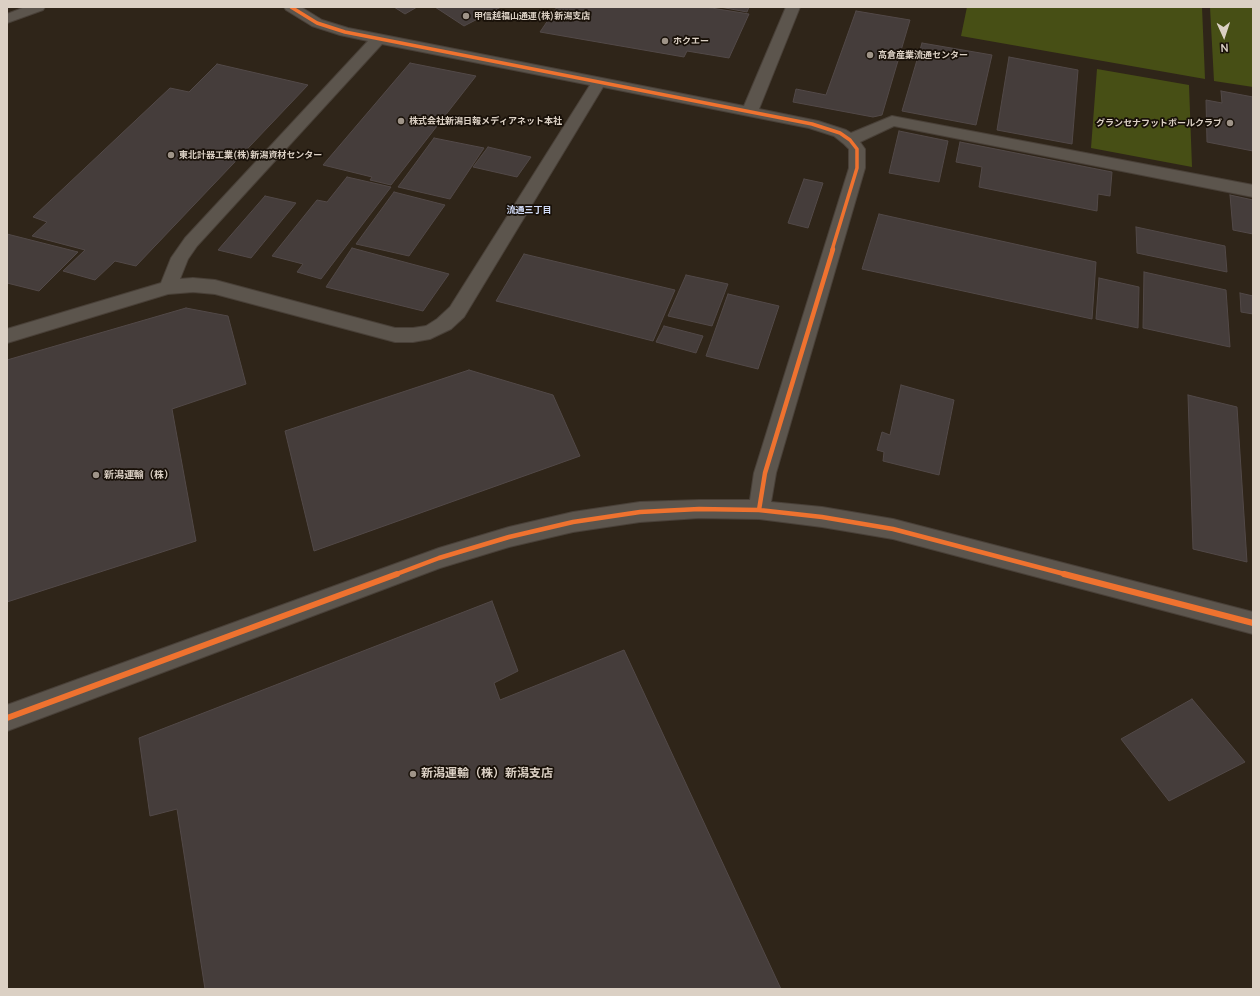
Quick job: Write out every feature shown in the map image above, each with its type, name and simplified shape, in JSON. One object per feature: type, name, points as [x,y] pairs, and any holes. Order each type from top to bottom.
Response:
[{"type":"street","points":[[7,19],[38,7]]},
{"type":"street","points":[[291,7],[310,20],[330,28],[378,39],[750,111],[825,127],[840,132],[850,140],[857,150],[857,168],[765,473],[759,510]]},
{"type":"street","points":[[750,111],[793,7]]},
{"type":"street","points":[[168,287],[180,258],[191,242],[378,39]]},
{"type":"street","points":[[7,336],[168,287],[193,285],[214,287],[395,335],[413,335],[430,332],[444,324],[457,312],[599,82]]},
{"type":"street","points":[[850,140],[892,121],[1253,191]]},
{"type":"street","points":[[7,718],[439,558],[509,536],[572,522],[640,512],[699,509],[759,510],[822,517],[894,529],[1253,623]]},
{"type":"green space","points":[[967,7],[1202,7],[1205,79],[961,36]]},
{"type":"green space","points":[[1210,7],[1253,7],[1253,87],[1214,81]]},
{"type":"green space","points":[[1097,69],[1189,85],[1192,167],[1091,148]]},
{"type":"building","points":[[394,7],[417,7],[405,14]]},
{"type":"building","name":"甲信越福山通運(株)新潟支店","points":[[435,7],[501,7],[464,26]]},
{"type":"building","name":"ホクエー","points":[[557,7],[705,7],[749,14],[729,58],[687,51],[684,57],[540,32]]},
{"type":"building","points":[[720,7],[749,7],[747,12]]},
{"type":"building","name":"高倉産業流通センター","points":[[856,11],[910,20],[882,115],[873,117],[793,102],[796,89],[826,95]]},
{"type":"building","points":[[922,43],[992,55],[976,125],[902,111]]},
{"type":"building","points":[[1009,57],[1078,70],[1072,144],[997,130]]},
{"type":"building","name":"株式会社新潟日報メディアネット本社","points":[[410,63],[476,76],[391,185],[370,180],[372,177],[323,165]]},
{"type":"building","name":"東北計器工業(株)新潟資材センター","points":[[217,64],[308,85],[136,266],[115,261],[95,280],[63,271],[85,250],[32,236],[47,222],[33,217],[170,88],[189,92]]},
{"type":"building","name":"グランセナフットボールクラブ","points":[[1221,91],[1253,97],[1253,151],[1207,142],[1206,100],[1222,103]]},
{"type":"building","points":[[899,131],[948,141],[939,182],[889,173]]},
{"type":"building","points":[[434,138],[484,148],[450,199],[398,187]]},
{"type":"building","points":[[960,142],[1112,172],[1110,196],[1098,194],[1097,211],[979,187],[982,167],[956,162]]},
{"type":"building","points":[[488,147],[531,157],[517,177],[473,167]]},
{"type":"building","points":[[347,177],[391,187],[321,279],[297,272],[303,264],[272,256],[317,200],[327,202]]},
{"type":"building","points":[[804,179],[823,183],[808,228],[788,223]]},
{"type":"building","points":[[394,192],[445,205],[409,256],[356,244]]},
{"type":"building","points":[[1230,195],[1253,200],[1253,234],[1233,230]]},
{"type":"building","points":[[265,196],[296,203],[251,258],[218,250]]},
{"type":"building","points":[[879,214],[1096,262],[1092,319],[862,269]]},
{"type":"building","points":[[1136,227],[1225,246],[1227,272],[1137,253]]},
{"type":"building","points":[[7,234],[78,252],[39,291],[7,283]]},
{"type":"building","points":[[352,248],[449,274],[423,311],[326,287]]},
{"type":"building","points":[[524,254],[675,290],[653,341],[496,301]]},
{"type":"building","points":[[1144,272],[1226,290],[1230,347],[1143,328]]},
{"type":"building","points":[[686,275],[728,284],[712,326],[668,316]]},
{"type":"building","points":[[1099,278],[1139,287],[1138,328],[1096,319]]},
{"type":"building","points":[[1240,293],[1253,296],[1253,314],[1241,312]]},
{"type":"building","points":[[728,294],[779,306],[758,369],[706,356]]},
{"type":"building","name":"新潟運輸（株）","points":[[186,308],[228,316],[246,384],[172,409],[196,541],[7,602],[7,360]]},
{"type":"building","points":[[664,326],[703,336],[696,353],[656,342]]},
{"type":"building","points":[[469,370],[553,395],[580,456],[314,551],[285,431]]},
{"type":"building","points":[[901,385],[954,400],[939,475],[883,461],[884,452],[877,450],[882,432],[890,435]]},
{"type":"building","points":[[1188,395],[1237,407],[1247,562],[1193,549]]},
{"type":"building","name":"新潟運輸（株）新潟支店","points":[[492,601],[518,671],[494,683],[500,700],[624,650],[781,989],[205,989],[177,809],[150,816],[139,738]]},
{"type":"building","points":[[1192,699],[1245,762],[1169,801],[1121,739]]},
{"type":"cycle path","points":[[291,7],[317,23],[345,32],[812,124],[840,133],[850,140],[857,149],[857,168],[765,473],[759,510]]},
{"type":"cycle path","points":[[7,718],[439,558],[509,537],[573,522],[640,512],[699,509],[759,510],[822,517],[893,529],[1253,623]]},
{"type":"place","name":"甲信越福山通運(株)新潟支店","points":[[466,16]]},
{"type":"place","name":"ホクエー","points":[[665,41]]},
{"type":"place","name":"高倉産業流通センター","points":[[870,55]]},
{"type":"place","name":"株式会社新潟日報メディアネット本社","points":[[401,121]]},
{"type":"place","name":"グランセナフットボールクラブ","points":[[1230,123]]},
{"type":"place","name":"東北計器工業(株)新潟資材センター","points":[[171,155]]},
{"type":"place","name":"新潟運輸（株）","points":[[96,475]]},
{"type":"place","name":"新潟運輸（株）新潟支店","points":[[413,774]]},
{"type":"district","name":"流通三丁目","points":[[529,210]]}]
